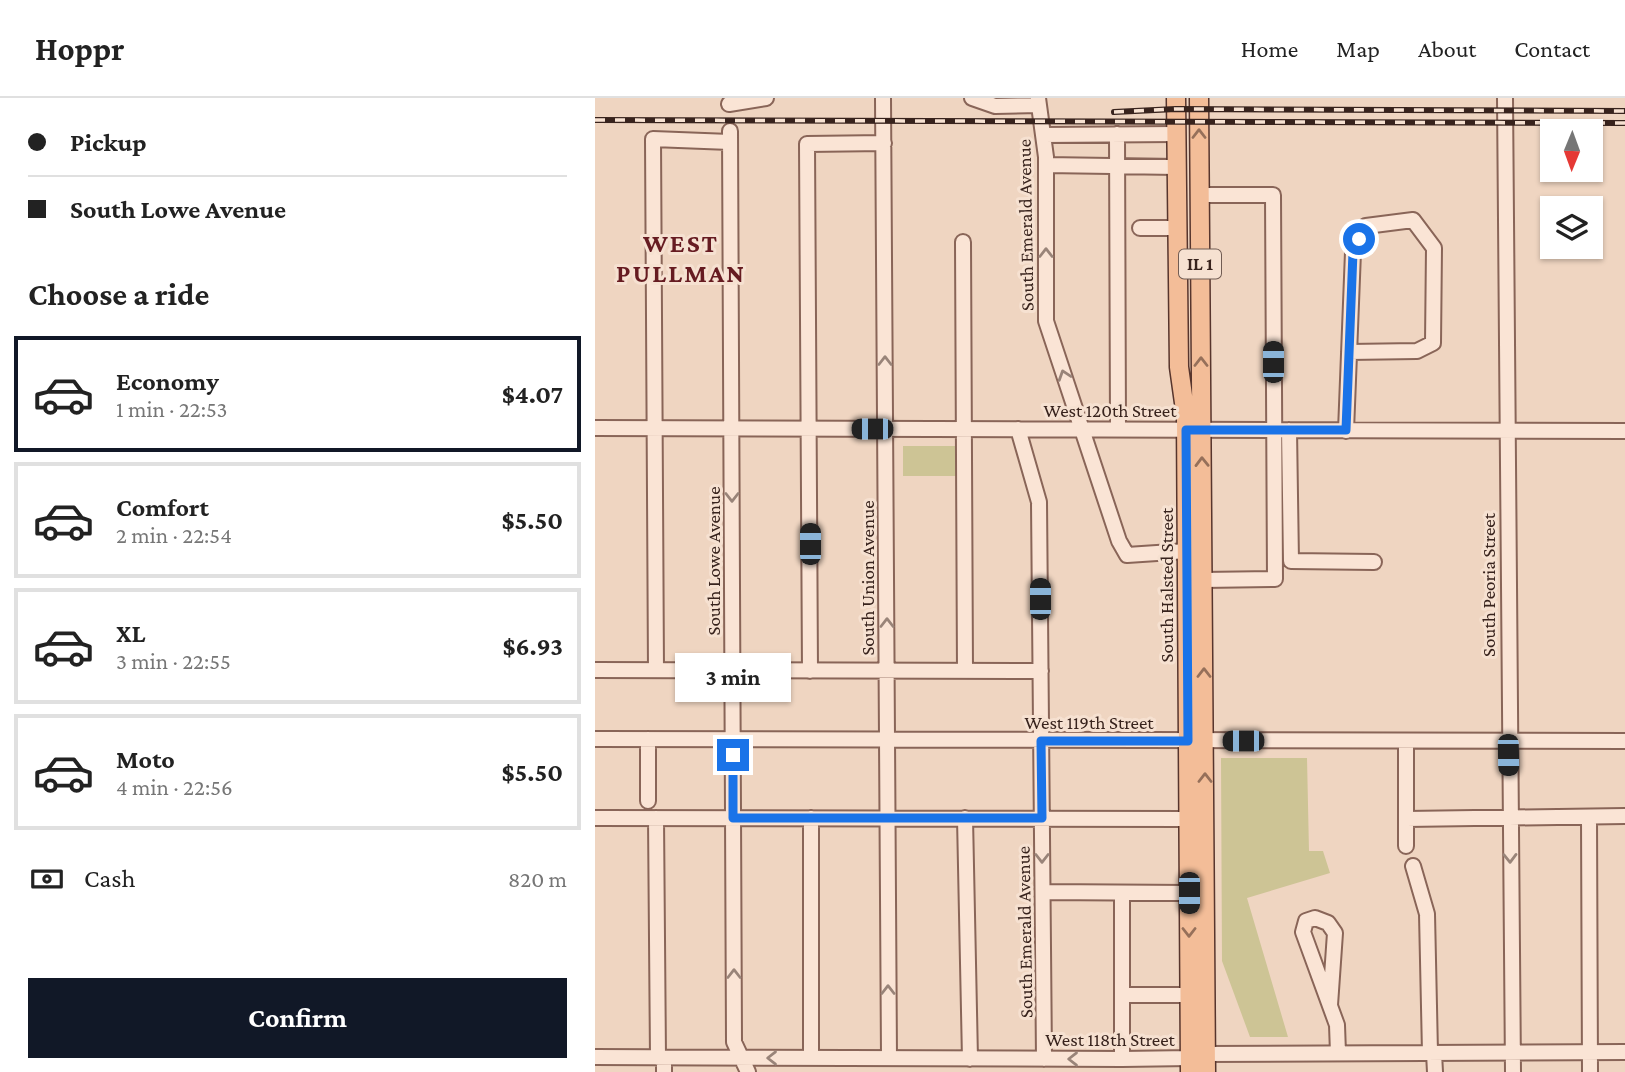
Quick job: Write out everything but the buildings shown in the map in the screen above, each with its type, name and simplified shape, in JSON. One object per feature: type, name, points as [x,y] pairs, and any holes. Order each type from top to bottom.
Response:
[{"type":"main road","name":"South Halsted Street","points":[[1176,98],[1179,367],[1194,430],[1203,580],[1196,741],[1189,819],[1190,995],[1198,1064]]},
{"type":"main road","name":"South Halsted Street","points":[[1198,1064],[1196,741],[1187,551],[1194,430],[1200,195],[1199,98]]},
{"type":"street","points":[[729,105],[766,98]]},
{"type":"street","name":"South Union Avenue","points":[[883,98],[889,1058]]},
{"type":"street","points":[[972,98],[995,106],[1039,102]]},
{"type":"street","name":"South Peoria Street","points":[[1505,98],[1508,741],[1513,1072]]},
{"type":"street","name":"South Emerald Avenue","points":[[1039,102],[1046,166],[1047,321],[1081,430],[1119,541],[1127,555],[1187,551]]},
{"type":"street","points":[[1117,134],[1118,430]]},
{"type":"street","points":[[1043,135],[1176,134]]},
{"type":"street","name":"South Lowe Avenue","points":[[656,428],[653,139],[730,136],[734,1042],[748,1072]]},
{"type":"street","points":[[810,671],[807,144],[884,143]]},
{"type":"street","points":[[1046,166],[1177,167]]},
{"type":"street","points":[[1200,195],[1273,195],[1275,579],[1203,580]]},
{"type":"street","points":[[1346,430],[1349,352],[1353,252],[1366,226],[1413,220],[1434,248],[1433,342],[1417,351],[1349,352]]},
{"type":"street","points":[[1140,228],[1177,228]]},
{"type":"street","points":[[963,242],[965,671]]},
{"type":"street","name":"West 120th Street","points":[[595,428],[1625,431]]},
{"type":"street","points":[[656,428],[656,670]]},
{"type":"street","name":"South Emerald Avenue","points":[[1018,429],[1039,502],[1044,1059]]},
{"type":"street","points":[[1289,430],[1291,561],[1374,562]]},
{"type":"street","points":[[595,670],[1041,671]]},
{"type":"street","name":"West 119th Street","points":[[595,739],[1625,740]]},
{"type":"street","points":[[648,739],[648,801]]},
{"type":"street","points":[[1406,741],[1406,846]]},
{"type":"street","points":[[1406,819],[1625,816]]},
{"type":"street","points":[[1589,817],[1590,1072]]},
{"type":"street","points":[[595,818],[1189,819]]},
{"type":"street","points":[[656,818],[662,1062]]},
{"type":"street","points":[[811,818],[811,1058]]},
{"type":"street","points":[[965,818],[975,1063]]},
{"type":"street","points":[[1413,866],[1427,914],[1435,1072]]},
{"type":"street","points":[[1042,892],[1189,893]]},
{"type":"street","points":[[1117,1063],[1122,995],[1122,893]]},
{"type":"street","points":[[1330,1005],[1335,933],[1328,923],[1315,918],[1306,921],[1303,932],[1337,1025],[1338,1053]]},
{"type":"street","points":[[1122,995],[1190,995]]},
{"type":"street","name":"West 118th Street","points":[[595,1057],[662,1062],[811,1058],[860,1065],[889,1058],[975,1063],[1044,1059],[1198,1064],[1338,1053],[1625,1052]]},
{"type":"shaded area","points":[[903,446],[961,446],[961,476],[903,476]]},
{"type":"shaded area","points":[[1221,758],[1307,758],[1309,851],[1323,851],[1330,873],[1247,898],[1288,1037],[1250,1037],[1222,961]]},
{"type":"railway","points":[[1114,112],[1176,109],[1625,111]]},
{"type":"railway","points":[[595,120],[1625,123]]},
{"type":"district","name":"WEST PULLMAN","points":[[681,258]]},
{"type":"route","points":[[733,755],[733,818],[1042,818],[1041,741],[1188,741],[1186,430],[1346,430],[1353,252],[1359,239]]}]
